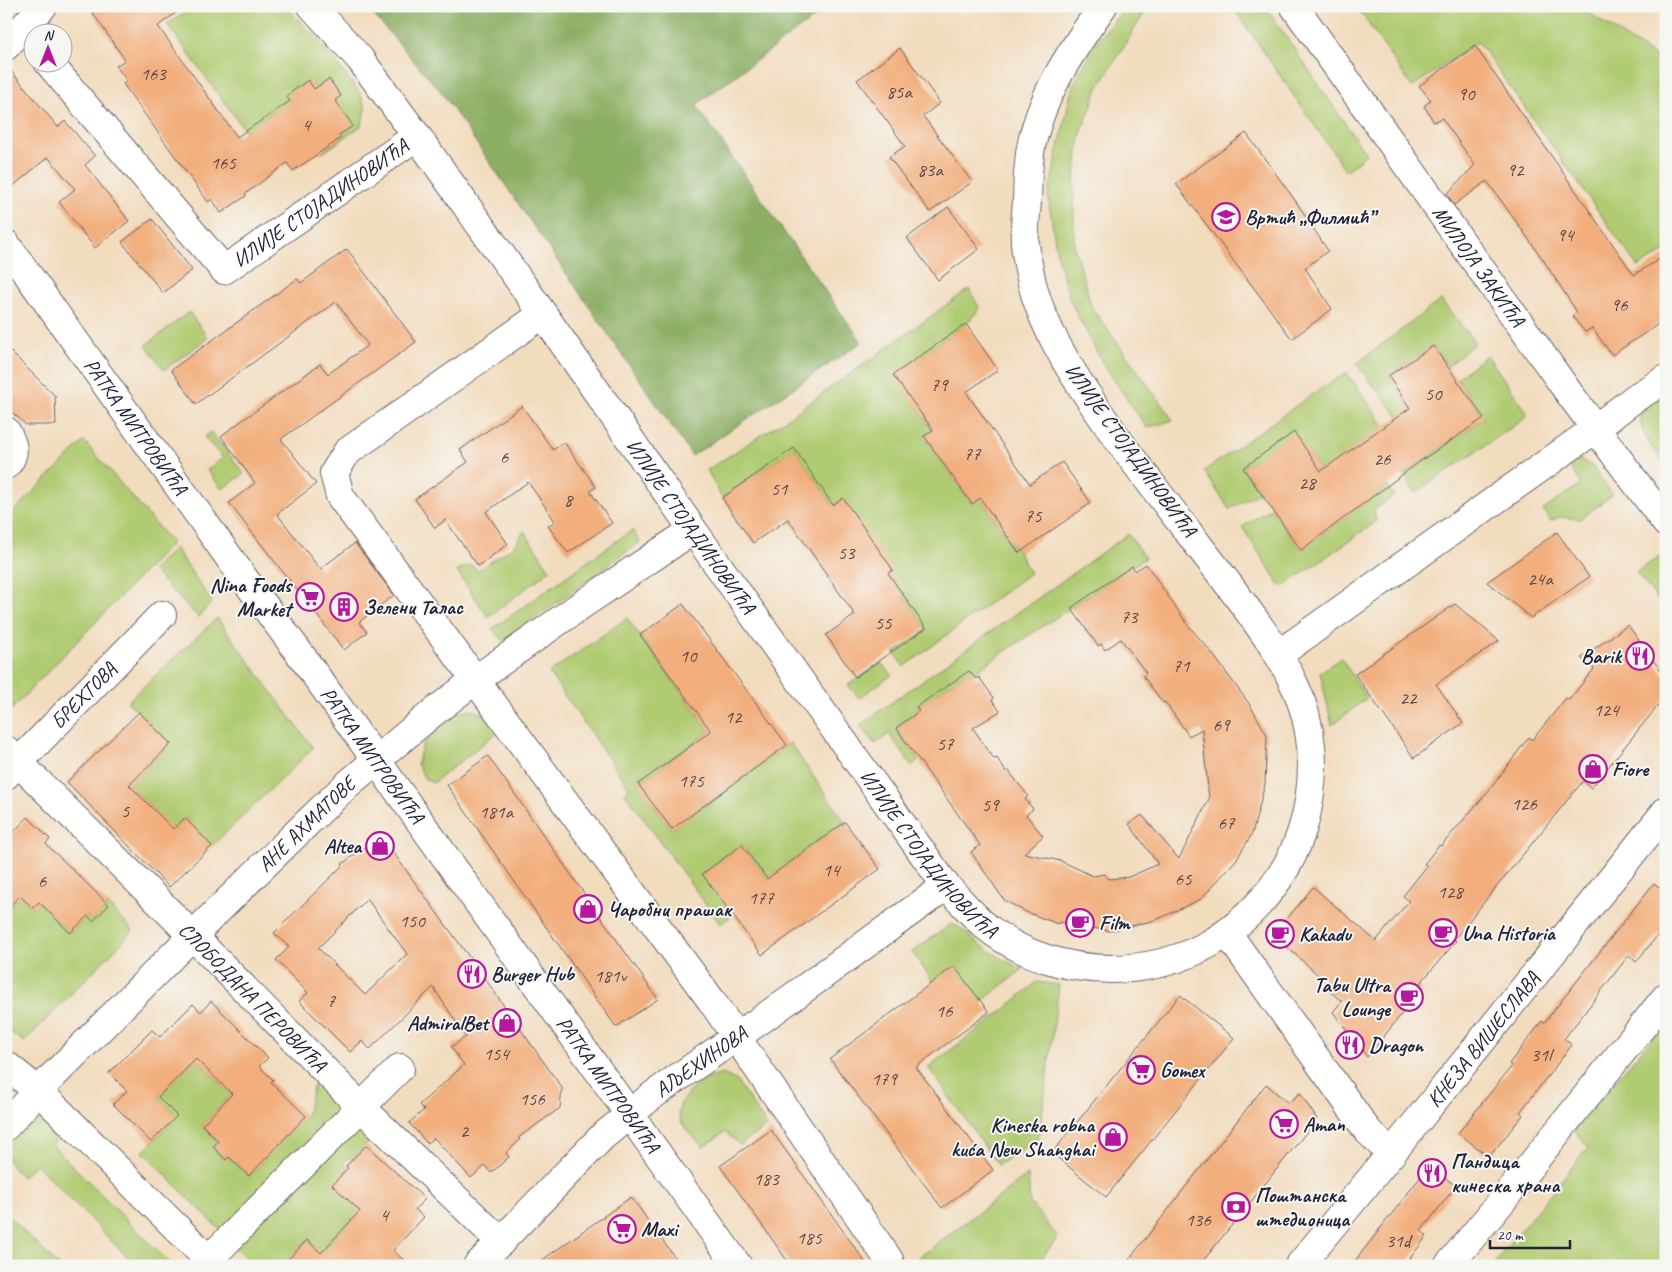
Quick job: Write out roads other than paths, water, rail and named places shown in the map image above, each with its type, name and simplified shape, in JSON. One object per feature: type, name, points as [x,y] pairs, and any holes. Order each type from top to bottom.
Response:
[{"type":"street","points":[[20,40],[43,6]]},
{"type":"street","name":"ИЛИЈЕ СТОЈАДИНОВИЋА","points":[[312,6],[360,59],[417,136],[693,530],[946,886],[986,927],[1035,955],[1058,963],[1078,967],[1132,969],[1166,962],[1199,950],[1228,934],[1263,900],[1288,864],[1305,820],[1309,803],[1312,752],[1301,701],[1291,676],[1279,654],[1189,532],[1152,486],[1077,380],[1050,332],[1033,286],[1024,241],[1030,152],[1036,127],[1054,84],[1076,45],[1103,6]]},
{"type":"street","name":"МИЛОЈА ЗАКИЋА","points":[[1294,6],[1595,429],[1666,523]]},
{"type":"street","name":"ИЛИЈЕ СТОЈАДИНОВИЋА","points":[[56,72],[224,270],[417,136]]},
{"type":"street","name":"РАТКА МИТРОВИЋА","points":[[6,244],[738,1266]]},
{"type":"street","points":[[543,314],[347,452],[334,474],[340,496],[711,1000],[889,1260]]},
{"type":"street","points":[[1279,654],[1636,398],[1666,379]]},
{"type":"street","points":[[6,431],[11,439],[14,451],[6,465]]},
{"type":"street","name":"АНЕ АХМАТОВЕ","points":[[6,1126],[38,1091],[306,823],[348,784],[475,680],[693,530]]},
{"type":"street","name":"БРЕХТОВА","points":[[10,763],[162,615]]},
{"type":"street","name":"СЛОБОДАНА ПЕРОВИЋА","points":[[10,763],[193,936],[361,1107],[501,1242]]},
{"type":"street","name":"КНЕЗА ВИШЕСЛАВА","points":[[1299,1266],[1666,811]]},
{"type":"street","name":"АЉЕХИНОВА","points":[[477,1266],[602,1137],[630,1114],[946,886]]},
{"type":"street","points":[[1228,934],[1367,1130],[1391,1154]]},
{"type":"street","points":[[1448,1266],[1666,997]]},
{"type":"street","points":[[6,1065],[38,1091],[212,1262],[400,1068]]},
{"type":"place","name":"Вртић „Филмић”","points":[[1226,217]]},
{"type":"place","name":"Nina Foods Market","points":[[310,597]]},
{"type":"place","name":"Зелени Талас","points":[[344,607]]},
{"type":"place","name":"Barik","points":[[1640,656]]},
{"type":"place","name":"Fiore","points":[[1593,769]]},
{"type":"place","name":"Altea","points":[[380,846]]},
{"type":"place","name":"Чаробни прашак","points":[[588,909]]},
{"type":"place","name":"Film","points":[[1080,923]]},
{"type":"place","name":"Una Historia","points":[[1443,933]]},
{"type":"place","name":"Kakadu","points":[[1280,934]]},
{"type":"place","name":"Burger Hub","points":[[472,974]]},
{"type":"place","name":"Tabu Ultra Lounge","points":[[1409,997]]},
{"type":"place","name":"AdmiralBet","points":[[507,1023]]},
{"type":"place","name":"Dragon","points":[[1350,1045]]},
{"type":"place","name":"Gomex","points":[[1141,1070]]},
{"type":"place","name":"Aman","points":[[1284,1124]]},
{"type":"place","name":"Kineska robna kuća New Shanghai","points":[[1113,1137]]},
{"type":"place","name":"Пандица кинеска храна","points":[[1432,1173]]},
{"type":"place","name":"Поштанска штедионица","points":[[1236,1207]]},
{"type":"place","name":"Maxi","points":[[622,1229]]}]
